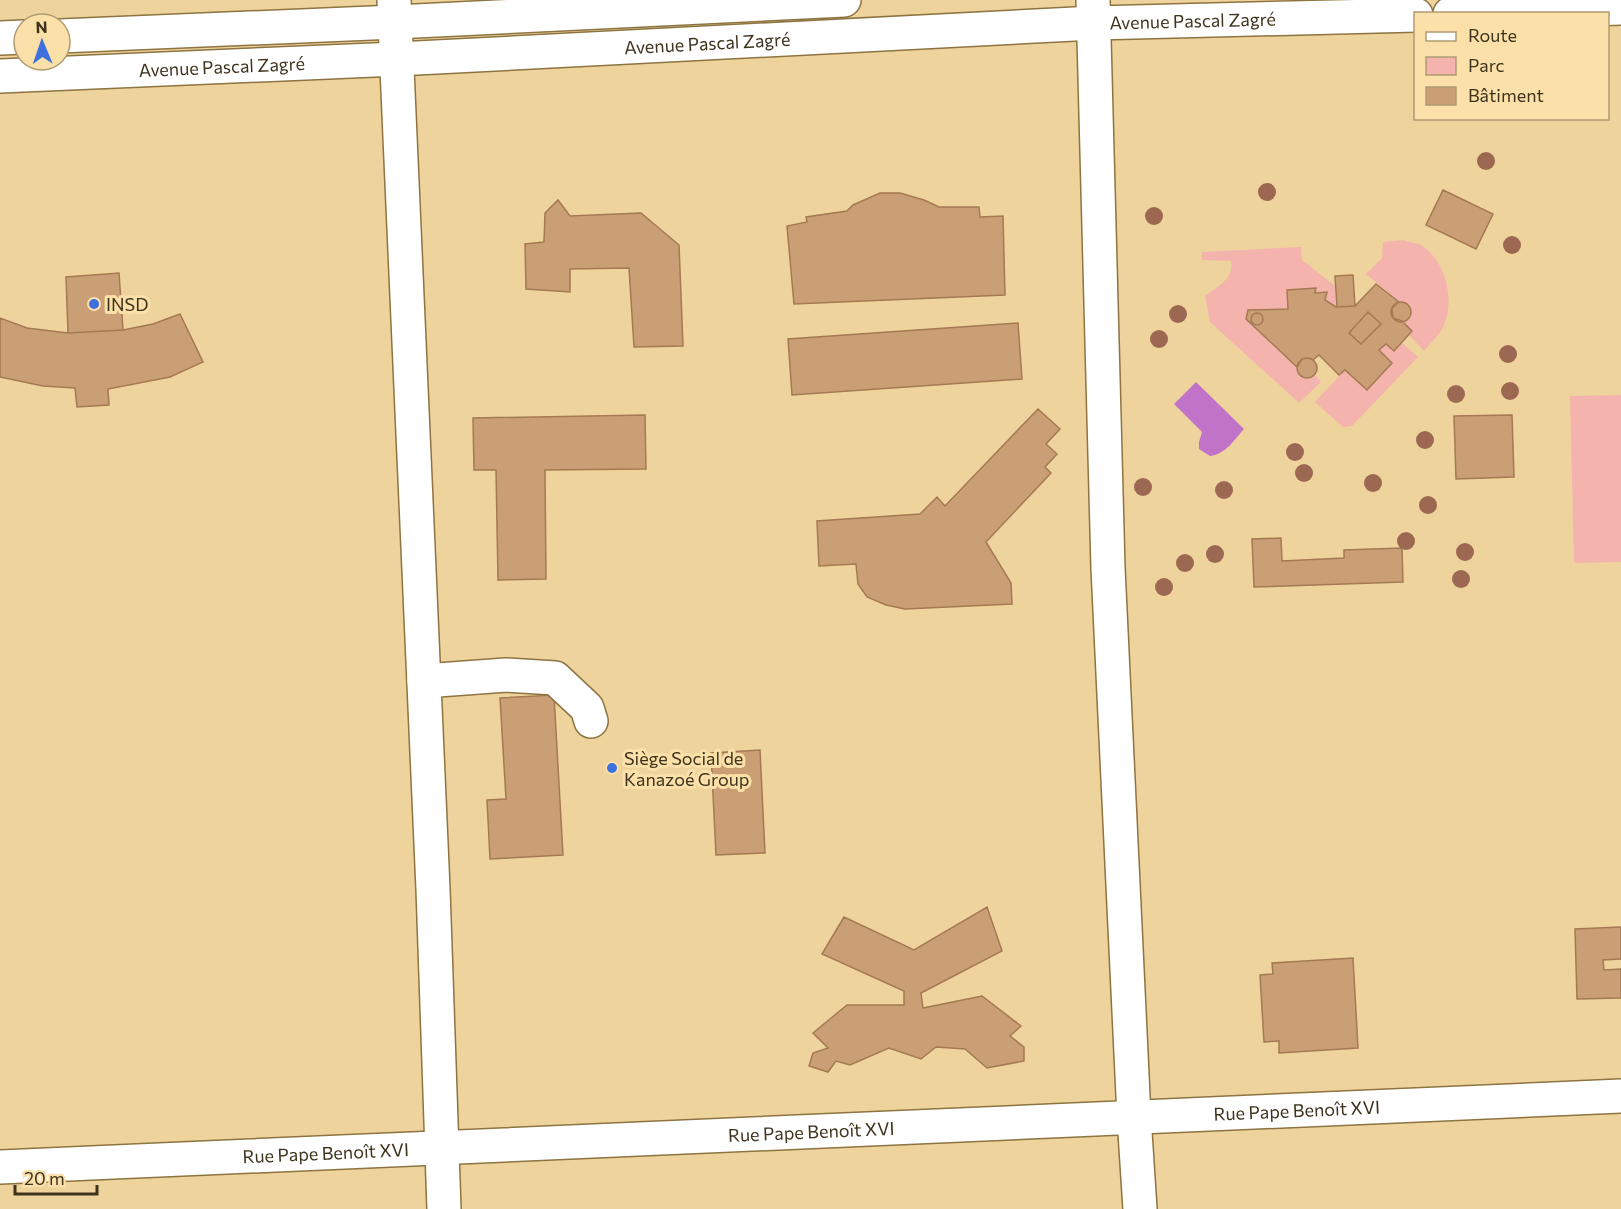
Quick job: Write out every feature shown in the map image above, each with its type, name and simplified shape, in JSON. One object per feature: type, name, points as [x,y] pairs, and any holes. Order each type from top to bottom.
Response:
[{"type":"street","name":"Avenue Pascal Zagré","points":[[72,35],[395,11],[844,0]]},
{"type":"street","points":[[741,3],[742,41]]},
{"type":"street","name":"Avenue Pascal Zagré","points":[[0,76],[742,41],[1093,11],[1379,8],[1414,15]]},
{"type":"street","points":[[1507,12],[1621,8]]},
{"type":"street","points":[[395,11],[444,1209]]},
{"type":"street","points":[[1093,11],[1108,568],[1140,1209]]},
{"type":"street","points":[[424,681],[506,675],[555,678],[587,708],[591,722]]},
{"type":"street","name":"Rue Pape Benoît XVI","points":[[0,1167],[1621,1096]]},
{"type":"green space","points":[[1403,240],[1421,245],[1430,252],[1443,272],[1446,284],[1448,308],[1446,319],[1440,332],[1424,351],[1409,335],[1412,331],[1402,321],[1410,316],[1408,305],[1399,302],[1366,274],[1382,258],[1383,242]]},
{"type":"green space","points":[[1301,247],[1302,260],[1335,286],[1336,307],[1325,300],[1327,292],[1315,293],[1315,288],[1287,290],[1288,309],[1248,310],[1246,319],[1297,367],[1301,376],[1311,377],[1314,374],[1321,382],[1299,403],[1210,322],[1205,296],[1228,277],[1231,261],[1202,260],[1202,252]]},
{"type":"green space","points":[[1402,343],[1418,357],[1352,426],[1343,427],[1315,402],[1345,370],[1367,390],[1392,363],[1379,350],[1386,344],[1394,351]]},
{"type":"green space","points":[[1621,395],[1621,562],[1574,563],[1570,396]]},
{"type":"shaded area","points":[[1196,382],[1244,429],[1229,446],[1216,455],[1210,456],[1199,449],[1202,432],[1174,404]]},
{"type":"building","points":[[1443,190],[1493,214],[1476,249],[1426,225]]},
{"type":"building","points":[[880,193],[900,193],[939,207],[979,207],[980,217],[1003,216],[1005,295],[794,304],[787,226],[807,222],[806,217],[847,211],[853,205]]},
{"type":"building","points":[[558,200],[570,216],[641,213],[679,245],[683,346],[634,347],[629,268],[570,269],[570,292],[526,289],[525,244],[544,242],[545,213]]},
{"type":"building","name":"INSD","points":[[119,273],[123,330],[68,333],[66,277]]},
{"type":"building","points":[[1353,275],[1355,306],[1337,307],[1335,276]]},
{"type":"building","points":[[1376,284],[1399,302],[1392,308],[1393,318],[1402,321],[1412,331],[1394,351],[1386,344],[1379,350],[1392,363],[1367,390],[1345,370],[1339,375],[1319,355],[1313,360],[1302,359],[1297,367],[1246,319],[1248,310],[1288,309],[1287,290],[1316,288],[1315,293],[1327,292],[1325,300],[1336,307],[1355,306]]},
{"type":"building","points":[[1401,302],[1408,305],[1411,312],[1408,319],[1401,322],[1394,319],[1391,312],[1394,305]]},
{"type":"building","points":[[1368,312],[1381,324],[1361,344],[1349,333]]},
{"type":"building","points":[[1259,313],[1263,319],[1259,325],[1255,325],[1251,317]]},
{"type":"building","points":[[180,314],[203,362],[170,377],[108,389],[109,405],[77,407],[75,388],[43,386],[0,377],[0,318],[27,328],[68,333],[123,330],[153,324]]},
{"type":"building","points":[[1018,323],[1022,379],[792,395],[788,339]]},
{"type":"building","points":[[1307,358],[1314,361],[1317,368],[1314,375],[1307,378],[1300,375],[1297,368],[1300,361]]},
{"type":"building","points":[[1038,409],[1060,429],[1046,444],[1057,454],[1045,467],[1051,473],[986,542],[1011,583],[1012,604],[905,609],[886,605],[867,597],[858,584],[856,564],[819,566],[817,521],[920,514],[937,497],[945,506]]},
{"type":"building","points":[[645,415],[646,469],[545,470],[546,579],[498,580],[496,470],[474,470],[473,418]]},
{"type":"building","points":[[1512,415],[1514,477],[1456,479],[1454,416]]},
{"type":"building","points":[[1281,538],[1282,561],[1344,558],[1344,550],[1402,548],[1403,582],[1254,587],[1252,539]]},
{"type":"building","points":[[554,695],[563,855],[490,859],[487,800],[506,799],[500,698]]},
{"type":"building","points":[[760,750],[765,853],[716,855],[711,753]]},
{"type":"building","points":[[987,907],[1002,951],[921,993],[923,1008],[982,996],[1021,1026],[1010,1036],[1024,1047],[1024,1061],[987,1068],[965,1049],[936,1047],[921,1059],[889,1048],[850,1065],[836,1061],[828,1072],[809,1066],[813,1053],[828,1048],[813,1033],[847,1005],[904,1005],[904,991],[822,954],[844,917],[914,950]]},
{"type":"building","points":[[1621,927],[1621,959],[1603,960],[1604,970],[1621,969],[1621,998],[1577,999],[1575,929]]},
{"type":"building","points":[[1353,958],[1358,1048],[1279,1053],[1279,1041],[1264,1042],[1260,975],[1273,974],[1272,963]]},
{"type":"place","name":"INSD","points":[[94,304]]},
{"type":"place","name":"Siège Social de Kanazoé Group","points":[[612,768]]}]
